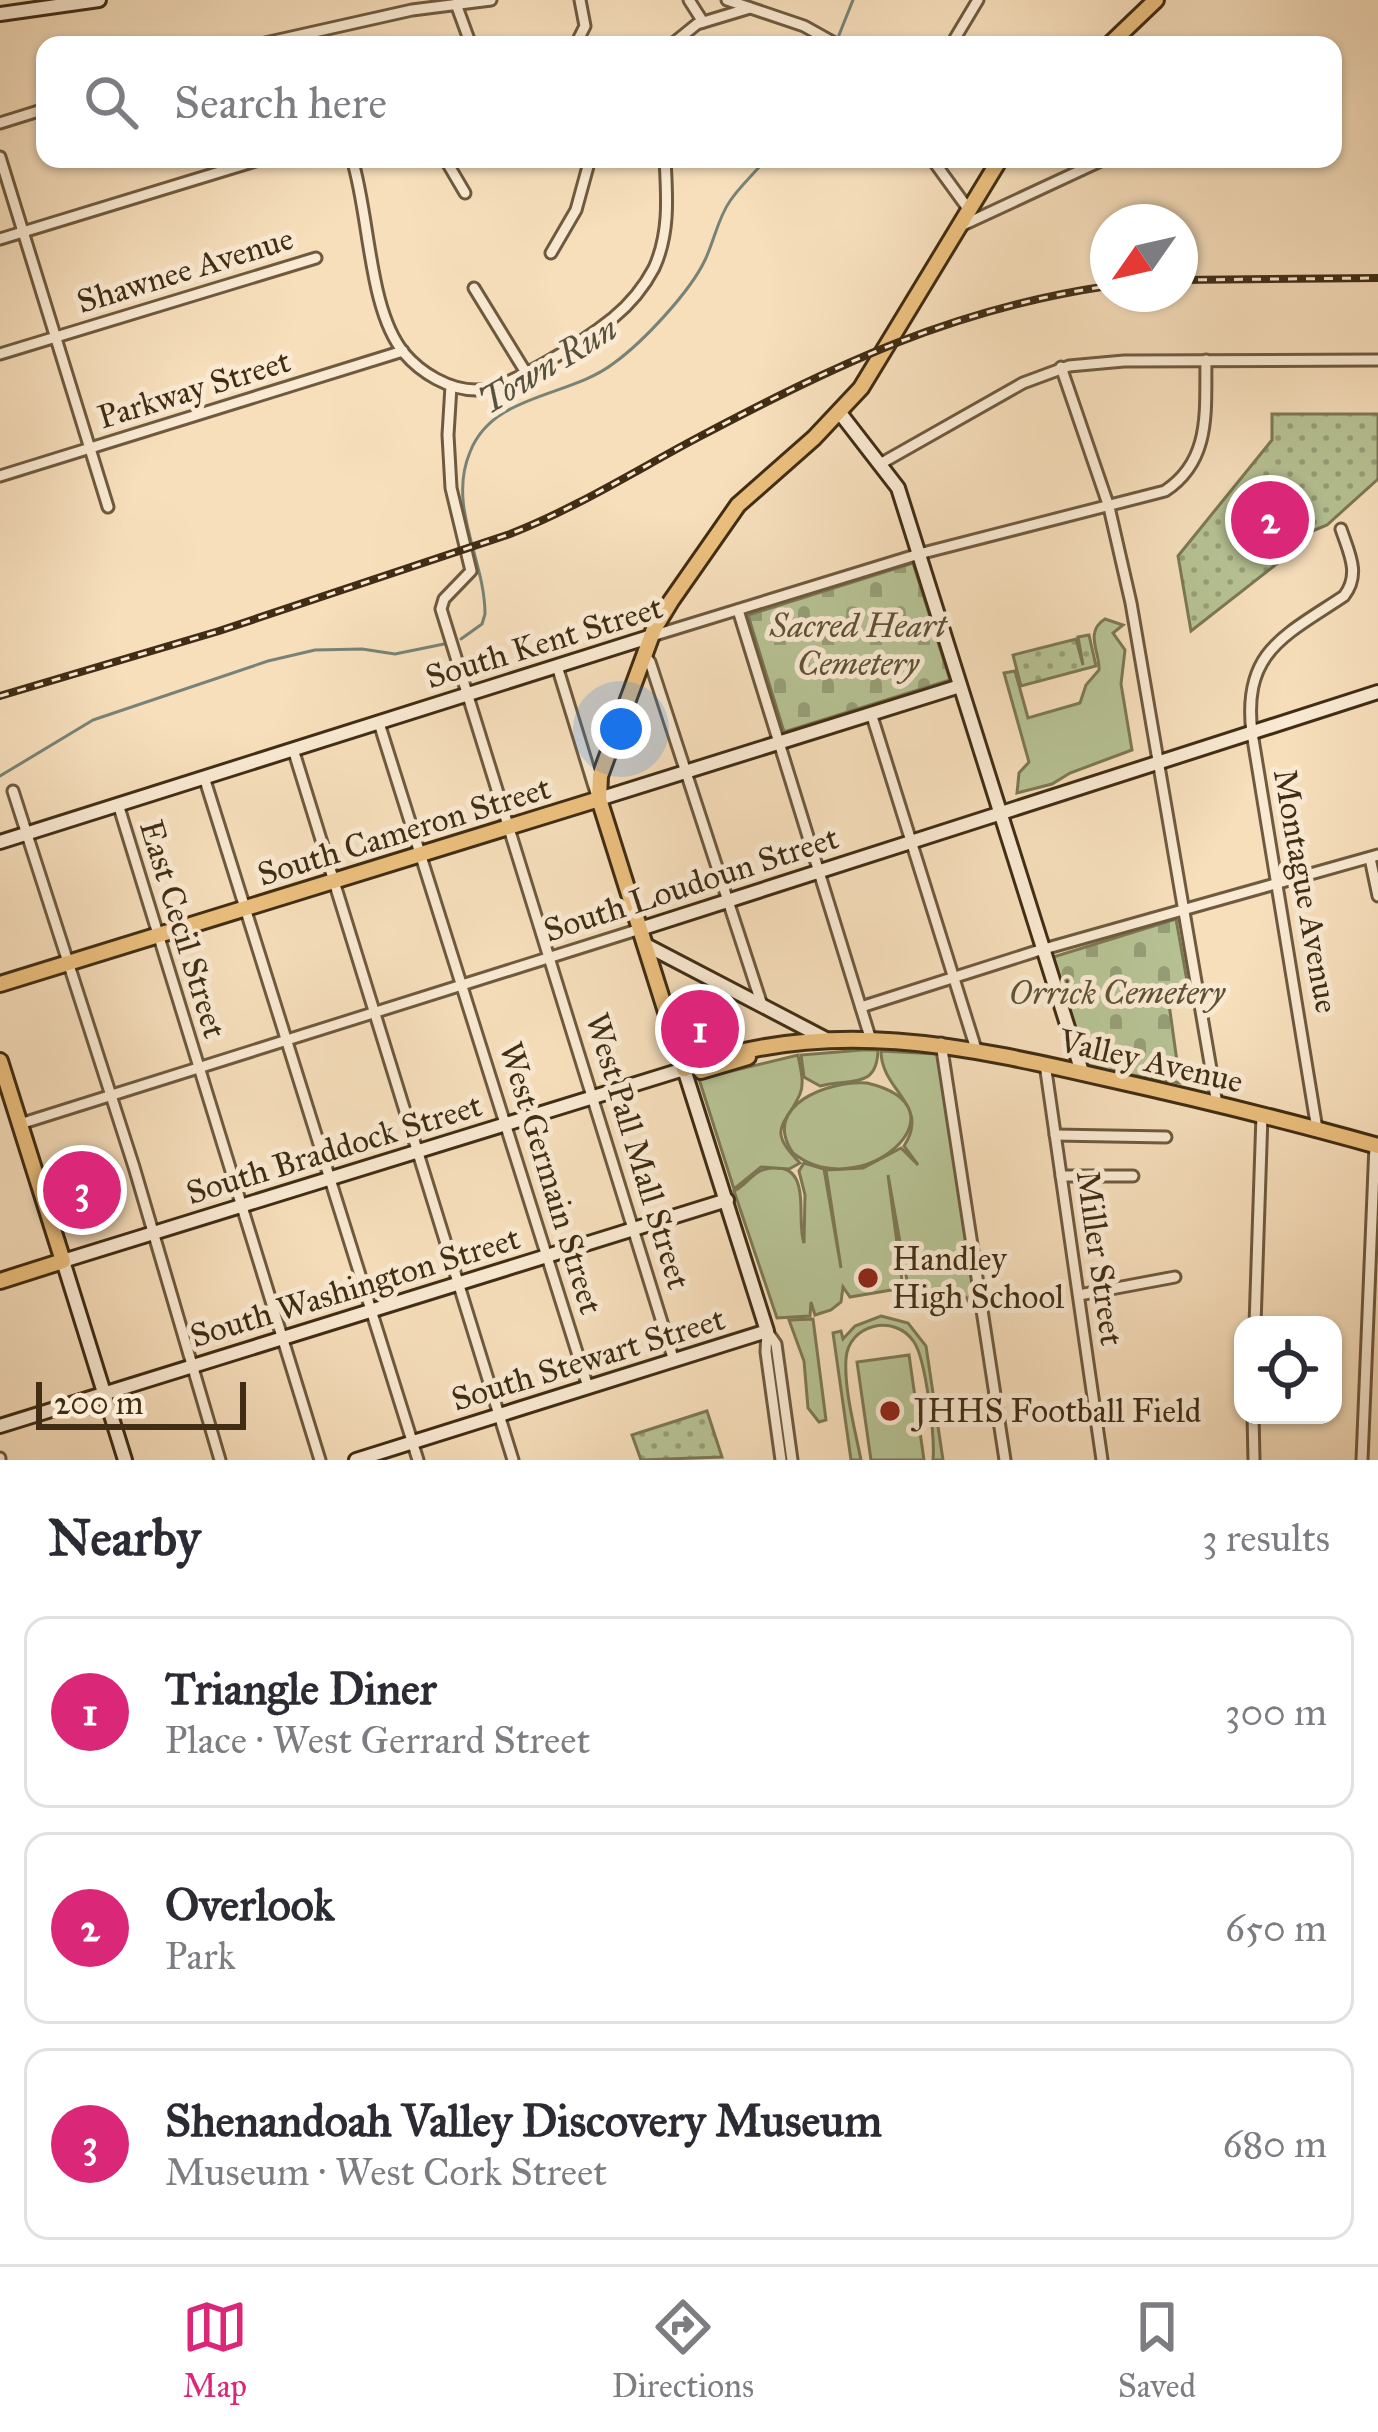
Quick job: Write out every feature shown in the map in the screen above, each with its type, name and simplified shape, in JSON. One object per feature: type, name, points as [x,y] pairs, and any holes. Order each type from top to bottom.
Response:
[{"type":"main road","points":[[1118,36],[1156,0]]},
{"type":"main road","points":[[684,1070],[599,799],[600,776],[670,601],[731,513],[840,412],[882,357],[995,168]]},
{"type":"main road","name":"South Cameron Street","points":[[0,984],[599,799]]},
{"type":"main road","name":"Valley Avenue","points":[[826,1039],[870,1037],[976,1049],[1262,1114],[1376,1146]]},
{"type":"main road","name":"South Braddock Street","points":[[684,1070],[734,1052],[826,1039]]},
{"type":"main road","points":[[0,1060],[63,1261]]},
{"type":"main road","name":"South Braddock Street","points":[[0,1281],[63,1261]]},
{"type":"street","points":[[0,14],[99,0]]},
{"type":"street","points":[[295,36],[392,14],[491,0]]},
{"type":"street","points":[[580,0],[585,26],[580,36]]},
{"type":"street","points":[[689,0],[703,22]]},
{"type":"street","points":[[727,0],[824,36]]},
{"type":"street","points":[[776,17],[781,0]]},
{"type":"street","points":[[956,36],[978,0]]},
{"type":"street","points":[[457,4],[468,36]]},
{"type":"street","points":[[684,36],[703,22],[750,8]]},
{"type":"street","points":[[0,123],[36,112]]},
{"type":"street","points":[[0,157],[108,506]]},
{"type":"street","points":[[0,238],[233,168]]},
{"type":"street","points":[[355,168],[366,208],[379,301],[403,351],[452,386],[487,389],[602,326],[627,305],[646,281],[665,231],[665,168]]},
{"type":"street","points":[[450,168],[465,193]]},
{"type":"street","points":[[551,253],[576,210],[588,168]]},
{"type":"street","points":[[939,168],[969,210]]},
{"type":"street","points":[[960,226],[1086,168]]},
{"type":"street","name":"Shawnee Avenue","points":[[0,354],[316,259]]},
{"type":"street","points":[[474,288],[526,371]]},
{"type":"street","name":"Parkway Street","points":[[0,476],[403,351]]},
{"type":"street","points":[[880,464],[1023,383],[1061,367],[1124,361],[1378,360]]},
{"type":"street","name":"South Kent Street","points":[[0,842],[919,554],[1165,490],[1194,462],[1205,430],[1206,361]]},
{"type":"street","points":[[1061,367],[1109,507],[1131,604],[1216,1104]]},
{"type":"street","name":"West Pall Mall Street","points":[[452,386],[451,488],[471,571],[444,599],[441,609],[674,1360]]},
{"type":"street","points":[[840,412],[898,488],[1082,1072]]},
{"type":"street","name":"Montague Avenue","points":[[1317,1129],[1249,693],[1263,660],[1282,638],[1352,586],[1353,564],[1341,529]]},
{"type":"street","points":[[738,610],[870,1037]]},
{"type":"street","points":[[645,656],[761,1002]]},
{"type":"street","points":[[557,666],[599,799]]},
{"type":"street","name":"South Cameron Street","points":[[599,799],[961,686]]},
{"type":"street","name":"South Loudoun Street","points":[[20,1124],[551,958],[642,936],[728,901],[1378,692]]},
{"type":"street","points":[[871,713],[976,1049]]},
{"type":"street","name":"West Germain Street","points":[[379,722],[588,1387]]},
{"type":"street","points":[[293,749],[513,1460]]},
{"type":"street","points":[[204,777],[418,1460]]},
{"type":"street","points":[[13,791],[220,1460]]},
{"type":"street","name":"East Cecil Street","points":[[118,804],[320,1460]]},
{"type":"street","points":[[861,1007],[1374,856],[1378,896]]},
{"type":"street","points":[[642,936],[826,1039]]},
{"type":"street","points":[[941,1043],[1005,1460]]},
{"type":"street","name":"Miller Street","points":[[1045,1064],[1102,1460]]},
{"type":"street","points":[[684,1070],[767,1331],[776,1344],[781,1460]]},
{"type":"street","name":"South Braddock Street","points":[[63,1261],[684,1070]]},
{"type":"street","points":[[1255,1316],[1262,1114]]},
{"type":"street","points":[[1055,1135],[1166,1137]]},
{"type":"street","points":[[1362,1460],[1373,1301],[1376,1146]]},
{"type":"street","points":[[1061,1176],[1133,1176]]},
{"type":"street","name":"South Washington Street","points":[[0,1426],[727,1200]]},
{"type":"street","points":[[63,1261],[125,1460]]},
{"type":"street","points":[[1079,1295],[1175,1277]]},
{"type":"street","name":"South Stewart Street","points":[[356,1460],[767,1331]]},
{"type":"street","points":[[781,1418],[792,1460]]},
{"type":"street","points":[[1253,1424],[1254,1460]]},
{"type":"green space","points":[[1272,414],[1378,414],[1378,479],[1327,525],[1286,542],[1292,552],[1191,631],[1178,556],[1272,440]]},
{"type":"green space","name":"Sacred Heart Cemetery","points":[[913,563],[950,680],[784,732],[748,615]]},
{"type":"green space","points":[[1105,619],[1123,625],[1113,633],[1125,650],[1121,684],[1132,750],[1052,784],[1017,793],[1019,773],[1029,762],[1004,673],[1015,671],[1028,718],[1080,703],[1086,685],[1099,670],[1094,636]]},
{"type":"green space","points":[[1089,635],[1096,666],[1021,686],[1013,655],[1076,639],[1083,665],[1078,637]]},
{"type":"green space","name":"Orrick Cemetery","points":[[1176,919],[1189,992],[1175,995],[1169,1004],[1180,1083],[1084,1067],[1050,958]]},
{"type":"green space","points":[[878,1050],[867,1077],[820,1086],[804,1077],[801,1055]]},
{"type":"green space","points":[[881,1051],[937,1054],[979,1309],[974,1310],[966,1297],[950,1293],[948,1282],[946,1294],[925,1298],[909,1292],[888,1175],[903,1288],[850,1297],[843,1287],[841,1302],[831,1310],[815,1315],[811,1302],[810,1316],[777,1318],[734,1191],[766,1169],[791,1173],[800,1193],[804,1243],[805,1195],[799,1171],[804,1163],[824,1169],[841,1268],[826,1170],[863,1168],[901,1148],[918,1165],[904,1146],[911,1132],[909,1108],[888,1077]]},
{"type":"green space","points":[[798,1055],[801,1089],[781,1134],[800,1163],[789,1169],[761,1167],[734,1189],[699,1079]]},
{"type":"green space","points":[[867,1083],[897,1095],[910,1112],[908,1130],[895,1148],[874,1161],[848,1168],[820,1167],[793,1153],[785,1136],[785,1121],[792,1109],[819,1091]]},
{"type":"green space","points":[[881,1316],[908,1323],[926,1346],[943,1460],[933,1460],[929,1399],[918,1351],[906,1333],[885,1325],[863,1331],[849,1347],[847,1384],[861,1460],[851,1460],[833,1333],[841,1331],[843,1339],[855,1326]]},
{"type":"green space","points":[[813,1319],[826,1420],[819,1422],[808,1408],[804,1361],[789,1320]]},
{"type":"green space","name":"JHHS Football Field","points":[[909,1355],[924,1460],[871,1460],[857,1362]]},
{"type":"green space","points":[[707,1411],[722,1457],[641,1460],[632,1435]]},
{"type":"waterway","name":"Town Run","points":[[839,35],[853,0]]},
{"type":"waterway","name":"Town Run","points":[[461,639],[482,624],[485,614],[463,493],[464,472],[481,433],[514,407],[596,374],[638,343],[689,287],[726,208],[758,168]]},
{"type":"waterway","name":"Town Run","points":[[0,776],[93,720],[268,661],[315,650],[395,654],[449,643]]},
{"type":"railway","points":[[1198,280],[1378,278]]},
{"type":"railway","points":[[0,696],[219,631],[510,534],[798,387],[896,343],[997,309],[1090,289]]},
{"type":"place","name":"Overlook","points":[[1270,520]]},
{"type":"place","name":"Triangle Diner","points":[[700,1029]]},
{"type":"place","name":"Shenandoah Valley Discovery Museum","points":[[82,1190]]},
{"type":"place","name":"Handley High School","points":[[868,1278]]},
{"type":"place","name":"JHHS Football Field","points":[[890,1411]]}]
